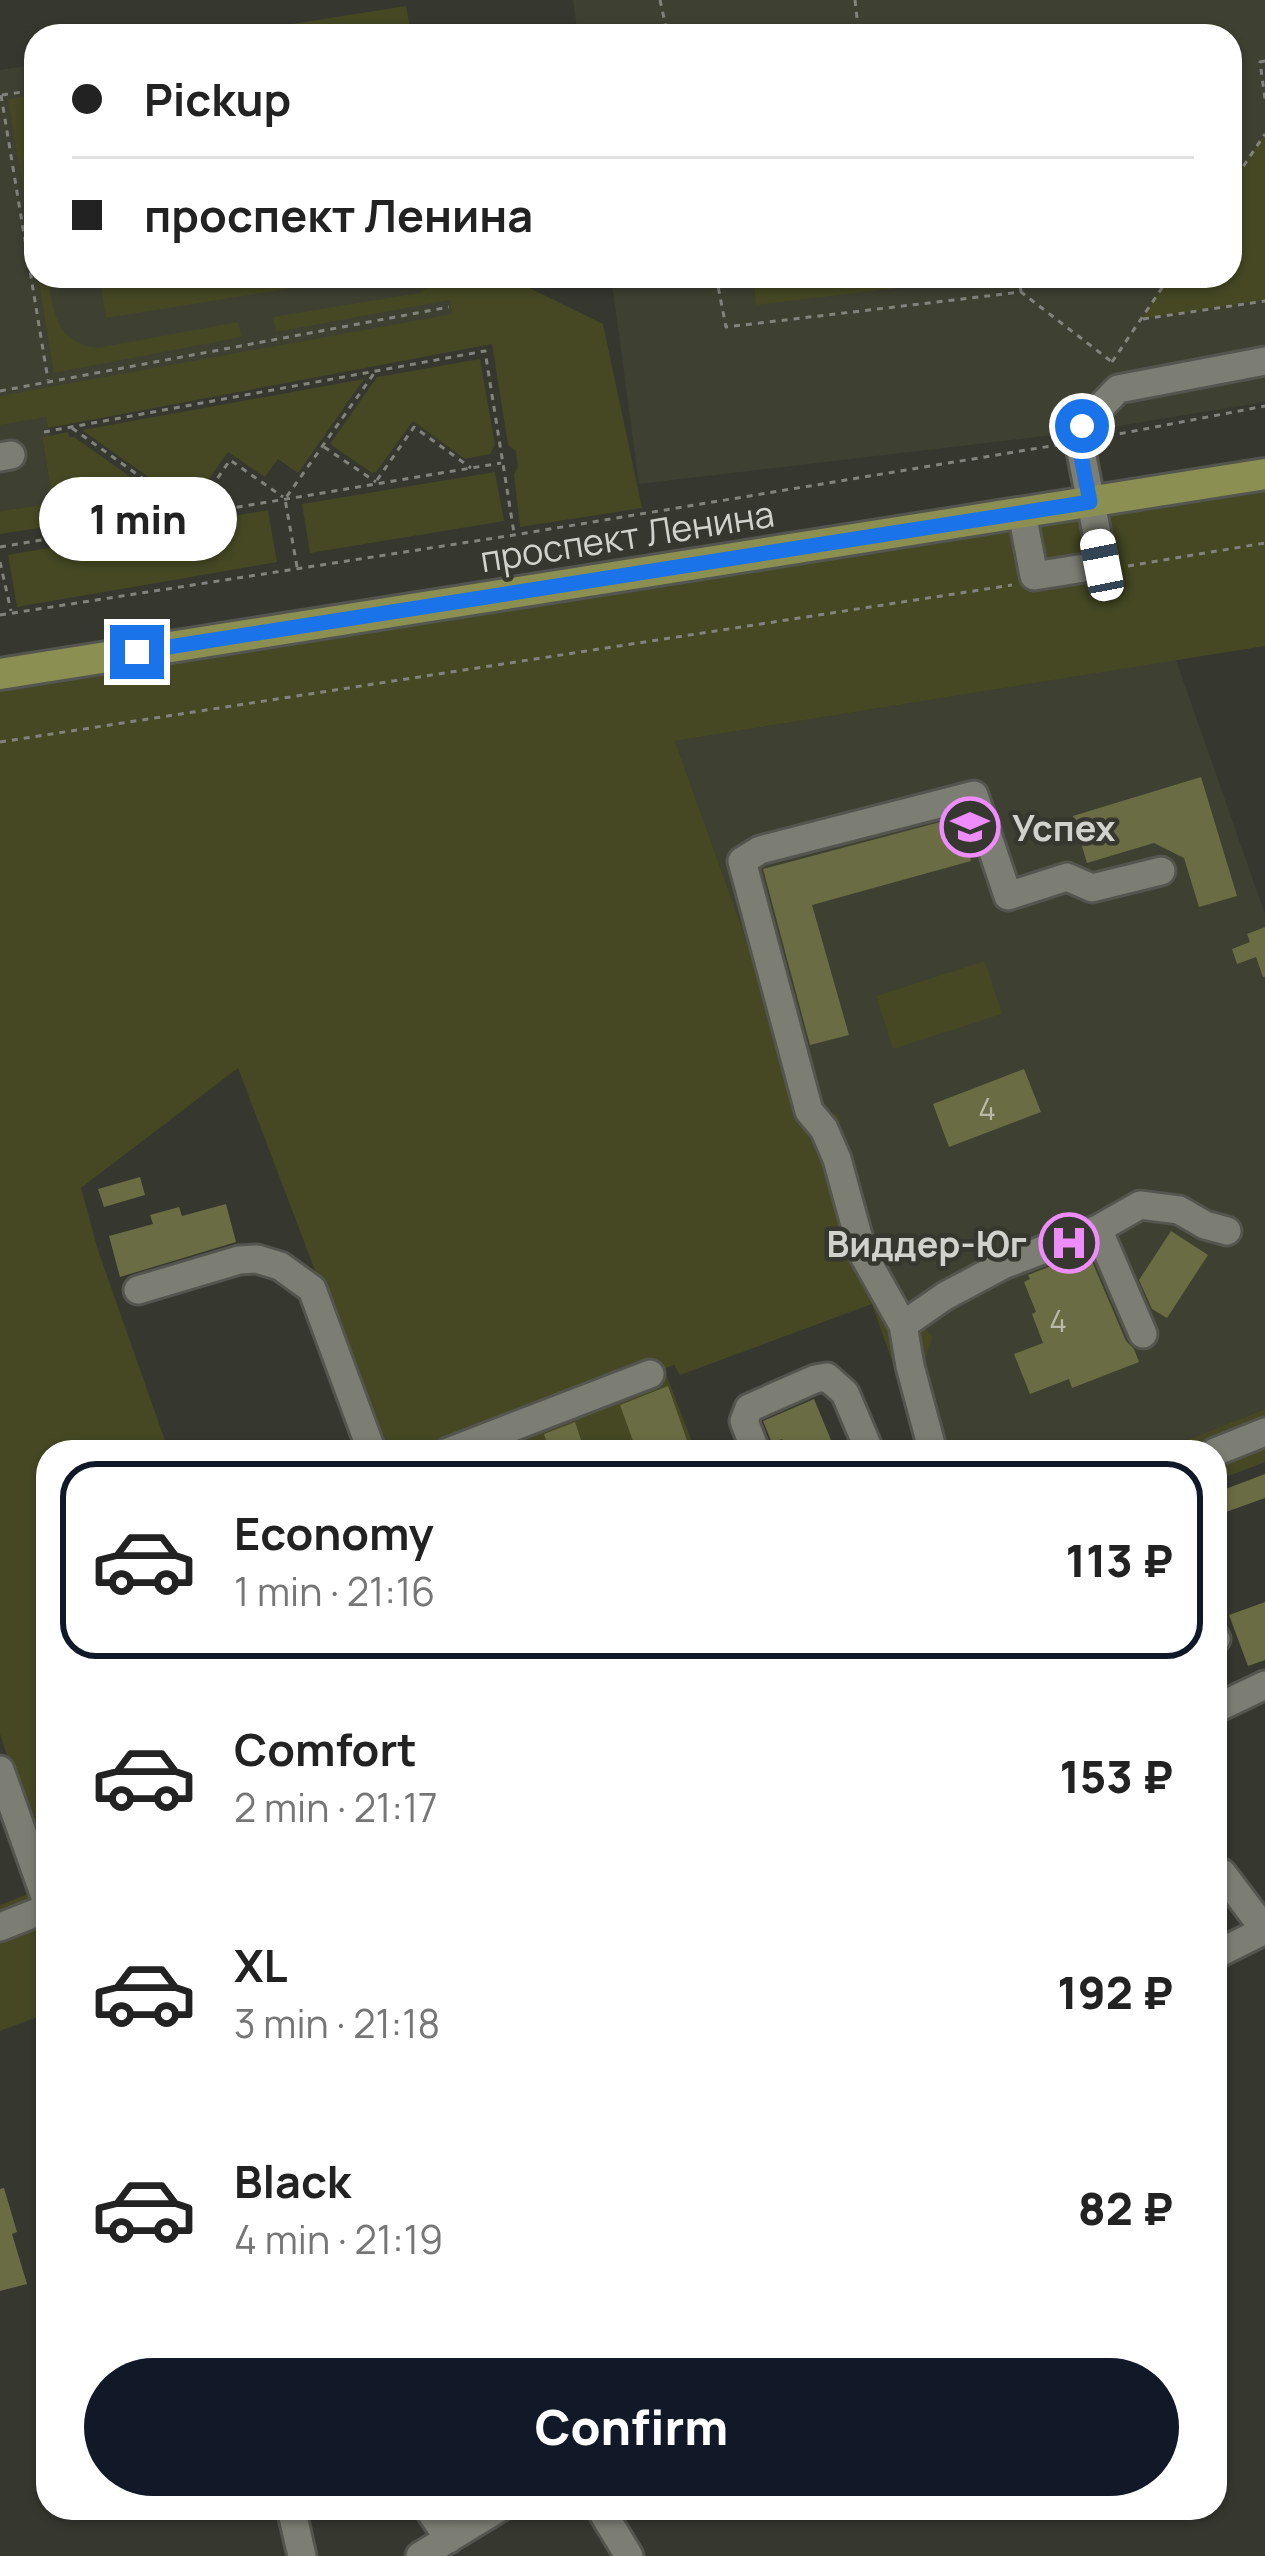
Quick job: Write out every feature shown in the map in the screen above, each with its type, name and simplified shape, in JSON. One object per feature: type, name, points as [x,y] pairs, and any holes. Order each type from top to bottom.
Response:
[{"type":"main road","name":"проспект Ленина","points":[[0,674],[1265,474]]},
{"type":"street","points":[[1022,513],[1034,576],[1102,565],[1078,441],[1082,426],[1118,389],[1265,361]]},
{"type":"street","points":[[930,1440],[903,1325],[862,1254],[837,1159],[824,1129],[809,1111],[742,862],[760,850],[974,795],[1008,896],[1067,878],[1092,888],[1162,871]]},
{"type":"street","points":[[903,1325],[1003,1265],[1099,1229],[1141,1205],[1179,1210],[1228,1231]]},
{"type":"street","points":[[1099,1229],[1143,1334]]},
{"type":"street","points":[[138,1290],[239,1260],[280,1266],[312,1289],[368,1440]]},
{"type":"street","points":[[479,1440],[650,1374]]},
{"type":"street","points":[[751,1440],[744,1421],[749,1408],[827,1377],[845,1394],[865,1440]]},
{"type":"street","points":[[1227,1448],[1265,1432]]},
{"type":"street","points":[[1227,1702],[1265,1685]]},
{"type":"street","points":[[0,1770],[36,1873]]},
{"type":"street","points":[[1227,1880],[1265,1930],[1227,1949]]},
{"type":"street","points":[[0,1927],[36,1912]]},
{"type":"street","points":[[294,2520],[302,2556]]},
{"type":"street","points":[[436,2520],[449,2539]]},
{"type":"street","points":[[419,2556],[480,2520]]},
{"type":"street","points":[[606,2520],[629,2556]]},
{"type":"path","points":[[1265,61],[1261,62],[1265,99]]},
{"type":"path","points":[[0,96],[24,239]]},
{"type":"path","points":[[1242,168],[1265,134]]},
{"type":"path","points":[[32,288],[48,382]]},
{"type":"path","points":[[718,288],[726,327],[1021,292],[1112,362],[1162,288]]},
{"type":"path","points":[[1020,288],[1021,292]]},
{"type":"path","points":[[1141,319],[1265,301]]},
{"type":"path","points":[[0,391],[449,307]]},
{"type":"path","points":[[44,433],[485,350],[514,535]]},
{"type":"path","points":[[297,569],[285,499],[376,371]]},
{"type":"path","points":[[0,615],[514,535],[1265,406]]},
{"type":"path","points":[[377,482],[414,427],[471,468]]},
{"type":"path","points":[[70,428],[194,514]]},
{"type":"path","points":[[322,446],[377,482]]},
{"type":"path","points":[[194,514],[230,460],[285,499]]},
{"type":"path","points":[[0,547],[502,462]]},
{"type":"path","points":[[1112,568],[1265,543]]},
{"type":"path","points":[[0,562],[11,613]]},
{"type":"path","points":[[0,742],[1025,583]]},
{"type":"shaded area","points":[[573,0],[1265,0],[1265,402],[1088,431],[639,484],[613,288],[1242,288],[1242,24],[576,24]]},
{"type":"shaded area","points":[[24,66],[24,288],[459,288],[470,342],[46,417],[50,436],[42,438],[53,503],[0,511],[0,70]]},
{"type":"shaded area","points":[[1176,660],[1265,914],[1265,1409],[1186,1440],[943,1440],[928,1388],[926,1356],[894,1295],[851,1192],[837,1114],[811,1122],[675,741]]},
{"type":"green space","points":[[406,6],[410,24],[292,24]]},
{"type":"green space","points":[[24,97],[24,194],[8,99]]},
{"type":"green space","points":[[1265,134],[1265,300],[1141,319],[1162,288],[1242,288],[1242,168]]},
{"type":"green space","points":[[40,288],[50,288],[59,323],[83,345],[97,348],[238,322],[242,337],[54,373]]},
{"type":"green space","points":[[101,288],[294,288],[106,318]]},
{"type":"green space","points":[[426,288],[530,288],[603,324],[642,508],[520,527],[516,451],[508,445],[492,344],[48,428],[46,417],[0,425],[0,396],[452,314],[450,300],[276,332],[273,317]]},
{"type":"green space","points":[[754,288],[898,288],[756,305]]},
{"type":"green space","points":[[480,359],[495,445],[490,454],[465,459],[413,421],[376,472],[330,444],[377,377]]},
{"type":"green space","points":[[364,379],[298,473],[278,459],[265,477],[228,452],[188,505],[82,430]]},
{"type":"green space","points":[[68,432],[173,507],[0,534],[0,511],[53,503],[42,437]]},
{"type":"green space","points":[[495,472],[504,521],[310,553],[302,504]]},
{"type":"green space","points":[[1265,474],[1265,646],[675,741],[811,1121],[838,1113],[851,1192],[894,1294],[933,1337],[926,1356],[928,1388],[943,1440],[920,1440],[872,1304],[680,1375],[674,1365],[664,1369],[691,1440],[379,1440],[238,1068],[81,1188],[165,1440],[36,1440],[36,1846],[0,1734],[0,674]]},
{"type":"green space","points":[[268,510],[277,562],[17,607],[8,555]]},
{"type":"green space","points":[[985,961],[1002,1014],[893,1049],[876,996]]},
{"type":"green space","points":[[1265,1409],[1265,1462],[1227,1476],[1227,1440],[1186,1440]]},
{"type":"green space","points":[[36,1891],[36,2018],[0,2031],[0,1905]]},
{"type":"building","points":[[1201,777],[1237,896],[1199,907],[1184,858],[1154,843],[1087,863],[1073,816]]},
{"type":"building","points":[[959,817],[971,861],[812,905],[849,1035],[810,1045],[763,869]]},
{"type":"building","points":[[1265,927],[1263,977],[1256,957],[1237,964],[1232,949],[1250,942],[1247,934]]},
{"type":"building","points":[[1024,1069],[1041,1112],[949,1147],[933,1104]]},
{"type":"building","points":[[140,1177],[145,1195],[104,1207],[98,1189]]},
{"type":"building","points":[[226,1204],[236,1242],[120,1277],[109,1236],[153,1224],[150,1215],[179,1207],[182,1216]]},
{"type":"building","points":[[1171,1231],[1208,1255],[1167,1318],[1152,1309],[1139,1280]]},
{"type":"building","points":[[1088,1252],[1139,1362],[1072,1388],[1069,1379],[1030,1394],[1014,1354],[1043,1343],[1024,1282],[1030,1279],[1028,1275]]},
{"type":"building","points":[[668,1386],[687,1440],[633,1440],[620,1405]]},
{"type":"building","points":[[814,1399],[831,1440],[771,1440],[763,1421]]},
{"type":"building","points":[[575,1422],[581,1440],[546,1440],[544,1434]]},
{"type":"building","points":[[1265,1474],[1265,1498],[1227,1512],[1227,1488]]},
{"type":"building","points":[[1265,1602],[1265,1660],[1248,1666],[1229,1615]]},
{"type":"building","points":[[4,2188],[27,2284],[0,2291],[0,2189]]},
{"type":"place","name":"Успех","points":[[970,827]]},
{"type":"place","name":"Виддер-Юг","points":[[1069,1243]]},
{"type":"route","points":[[137,652],[1090,502],[1078,441],[1082,426]]}]
